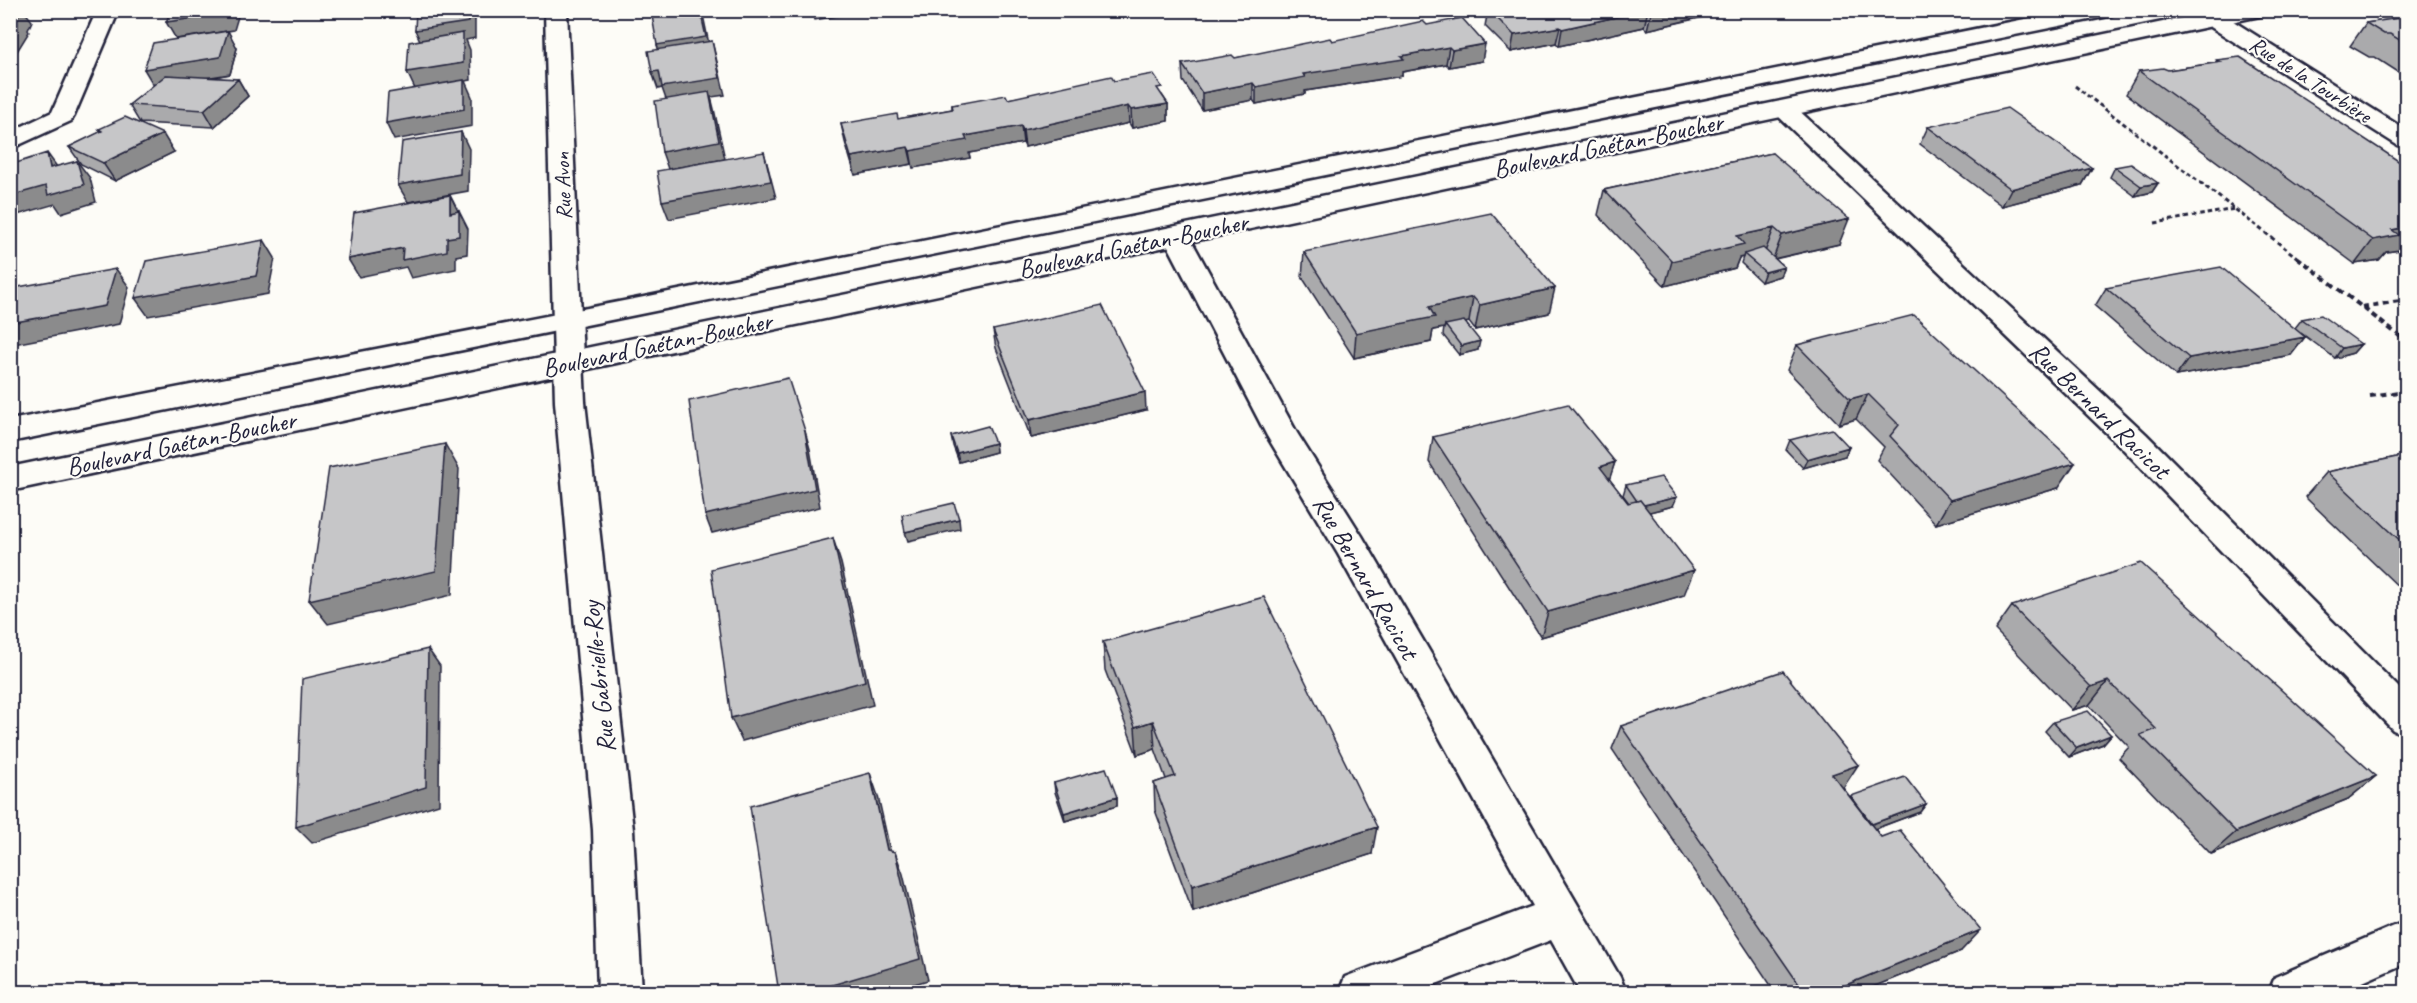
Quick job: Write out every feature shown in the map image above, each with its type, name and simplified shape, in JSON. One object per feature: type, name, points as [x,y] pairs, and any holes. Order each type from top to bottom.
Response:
[{"type":"main road","points":[[10,142],[62,116],[108,10]]},
{"type":"main road","name":"Rue Avon","points":[[556,10],[569,362]]},
{"type":"main road","name":"Boulevard Gaétan-Boucher","points":[[10,431],[2104,10]]},
{"type":"main road","name":"Boulevard Gaétan-Boucher","points":[[10,479],[2255,10]]},
{"type":"main road","name":"Rue de la Tourbière","points":[[2214,19],[2406,140]]},
{"type":"main road","name":"Rue Bernard Racicot","points":[[1784,109],[2135,442],[2406,719]]},
{"type":"main road","name":"Rue Bernard Racicot","points":[[1176,236],[1283,436],[1350,545],[1604,993]]},
{"type":"main road","name":"Rue Gabrielle-Roy","points":[[569,362],[570,402],[613,830],[620,993]]},
{"type":"main road","points":[[1362,993],[1560,916]]},
{"type":"main road","points":[[2291,993],[2406,942]]},
{"type":"path","points":[[2070,82],[2406,341]]},
{"type":"path","points":[[2156,223],[2235,209]]},
{"type":"path","points":[[2361,307],[2406,300]]},
{"type":"path","points":[[2370,396],[2406,392]]},
{"type":"building","points":[[10,10],[18,10],[15,16],[18,16],[10,27]]},
{"type":"building","points":[[171,10],[225,10],[224,14],[166,22]]},
{"type":"building","points":[[416,10],[468,10],[468,22],[415,30]]},
{"type":"building","points":[[651,10],[700,10],[706,37],[657,45]]},
{"type":"building","points":[[1489,10],[1647,10],[1562,29],[1560,27],[1514,35]]},
{"type":"building","points":[[1648,10],[1664,10],[1651,13]]},
{"type":"building","points":[[2406,17],[2406,44],[2366,23]]},
{"type":"building","points":[[1462,18],[1485,44],[1452,50],[1449,47],[1401,56],[1404,59],[1303,74],[1305,77],[1256,87],[1253,83],[1202,93],[1182,64],[1232,55],[1235,58],[1330,38],[1332,41],[1423,21],[1427,25]]},
{"type":"building","points":[[228,31],[220,57],[144,69],[153,43]]},
{"type":"building","points":[[463,33],[463,63],[407,72],[409,42]]},
{"type":"building","points":[[712,41],[720,78],[662,87],[659,71],[652,72],[648,51]]},
{"type":"building","points":[[2240,57],[2406,166],[2406,227],[2392,230],[2399,235],[2373,240],[2139,71],[2163,68],[2168,70]]},
{"type":"building","points":[[1153,74],[1162,87],[1157,88],[1168,104],[1131,110],[1128,106],[1023,130],[1021,126],[965,136],[967,140],[910,151],[908,147],[851,157],[841,124],[897,114],[898,119],[953,109],[952,105],[1006,95],[1008,99],[1111,76],[1114,81]]},
{"type":"building","points":[[166,75],[238,79],[204,110],[129,105]]},
{"type":"building","points":[[464,80],[464,109],[386,123],[388,93]]},
{"type":"building","points":[[709,92],[719,141],[662,152],[655,101]]},
{"type":"building","points":[[2007,108],[2092,168],[2011,189],[1928,127]]},
{"type":"building","points":[[125,117],[163,134],[103,163],[69,147],[102,131],[99,129]]},
{"type":"building","points":[[461,132],[460,174],[398,185],[402,142]]},
{"type":"building","points":[[764,152],[771,181],[662,201],[657,171]]},
{"type":"building","points":[[47,153],[50,168],[77,161],[84,185],[48,195],[46,186],[10,196],[10,165]]},
{"type":"building","points":[[1772,153],[1849,219],[1782,235],[1774,228],[1737,236],[1744,244],[1672,261],[1604,190]]},
{"type":"building","points":[[2131,164],[2158,183],[2141,186],[2115,167]]},
{"type":"building","points":[[450,195],[450,213],[459,211],[459,236],[447,238],[447,251],[402,260],[403,248],[348,259],[354,213]]},
{"type":"building","points":[[1491,213],[1555,288],[1480,305],[1473,297],[1429,307],[1435,317],[1356,333],[1304,252]]},
{"type":"building","points":[[264,240],[256,276],[135,298],[146,261]]},
{"type":"building","points":[[1763,248],[1784,267],[1765,272],[1744,254]]},
{"type":"building","points":[[2221,267],[2305,337],[2189,358],[2106,288]]},
{"type":"building","points":[[116,269],[105,306],[10,323],[10,295],[13,288]]},
{"type":"building","points":[[1102,305],[1145,392],[1029,420],[993,330]]},
{"type":"building","points":[[1914,315],[2075,463],[1950,500],[1890,436],[1899,425],[1868,394],[1850,399],[1797,345]]},
{"type":"building","points":[[2321,315],[2361,344],[2342,348],[2302,319]]},
{"type":"building","points":[[1464,321],[1480,341],[1461,346],[1445,325]]},
{"type":"building","points":[[788,378],[805,431],[815,489],[705,515],[689,401]]},
{"type":"building","points":[[1568,404],[1615,462],[1600,467],[1628,503],[1640,500],[1694,570],[1548,612],[1433,437]]},
{"type":"building","points":[[988,426],[995,443],[957,453],[951,436]]},
{"type":"building","points":[[1832,429],[1849,447],[1807,459],[1790,440]]},
{"type":"building","points":[[445,444],[436,571],[309,600],[329,468]]},
{"type":"building","points":[[2406,455],[2406,546],[2327,472]]},
{"type":"building","points":[[1661,477],[1677,497],[1644,505],[1640,500],[1637,501],[1626,485]]},
{"type":"building","points":[[954,503],[959,519],[905,532],[902,515]]},
{"type":"building","points":[[833,538],[865,681],[731,718],[711,569]]},
{"type":"building","points":[[2141,563],[2376,776],[2236,832],[2140,735],[2156,729],[2108,681],[2091,687],[2012,606]]},
{"type":"building","points":[[1264,597],[1377,827],[1192,886],[1154,783],[1175,776],[1153,721],[1135,727],[1103,642]]},
{"type":"building","points":[[428,649],[426,787],[296,827],[302,679]]},
{"type":"building","points":[[1783,671],[1858,765],[1832,774],[1881,837],[1900,830],[1981,930],[1826,993],[1805,993],[1621,726]]},
{"type":"building","points":[[2088,711],[2111,735],[2077,748],[2053,722]]},
{"type":"building","points":[[1106,768],[1117,797],[1064,813],[1054,783]]},
{"type":"building","points":[[870,773],[887,850],[895,852],[920,959],[805,993],[779,993],[750,806]]},
{"type":"building","points":[[1905,777],[1926,804],[1872,824],[1851,796]]}]
